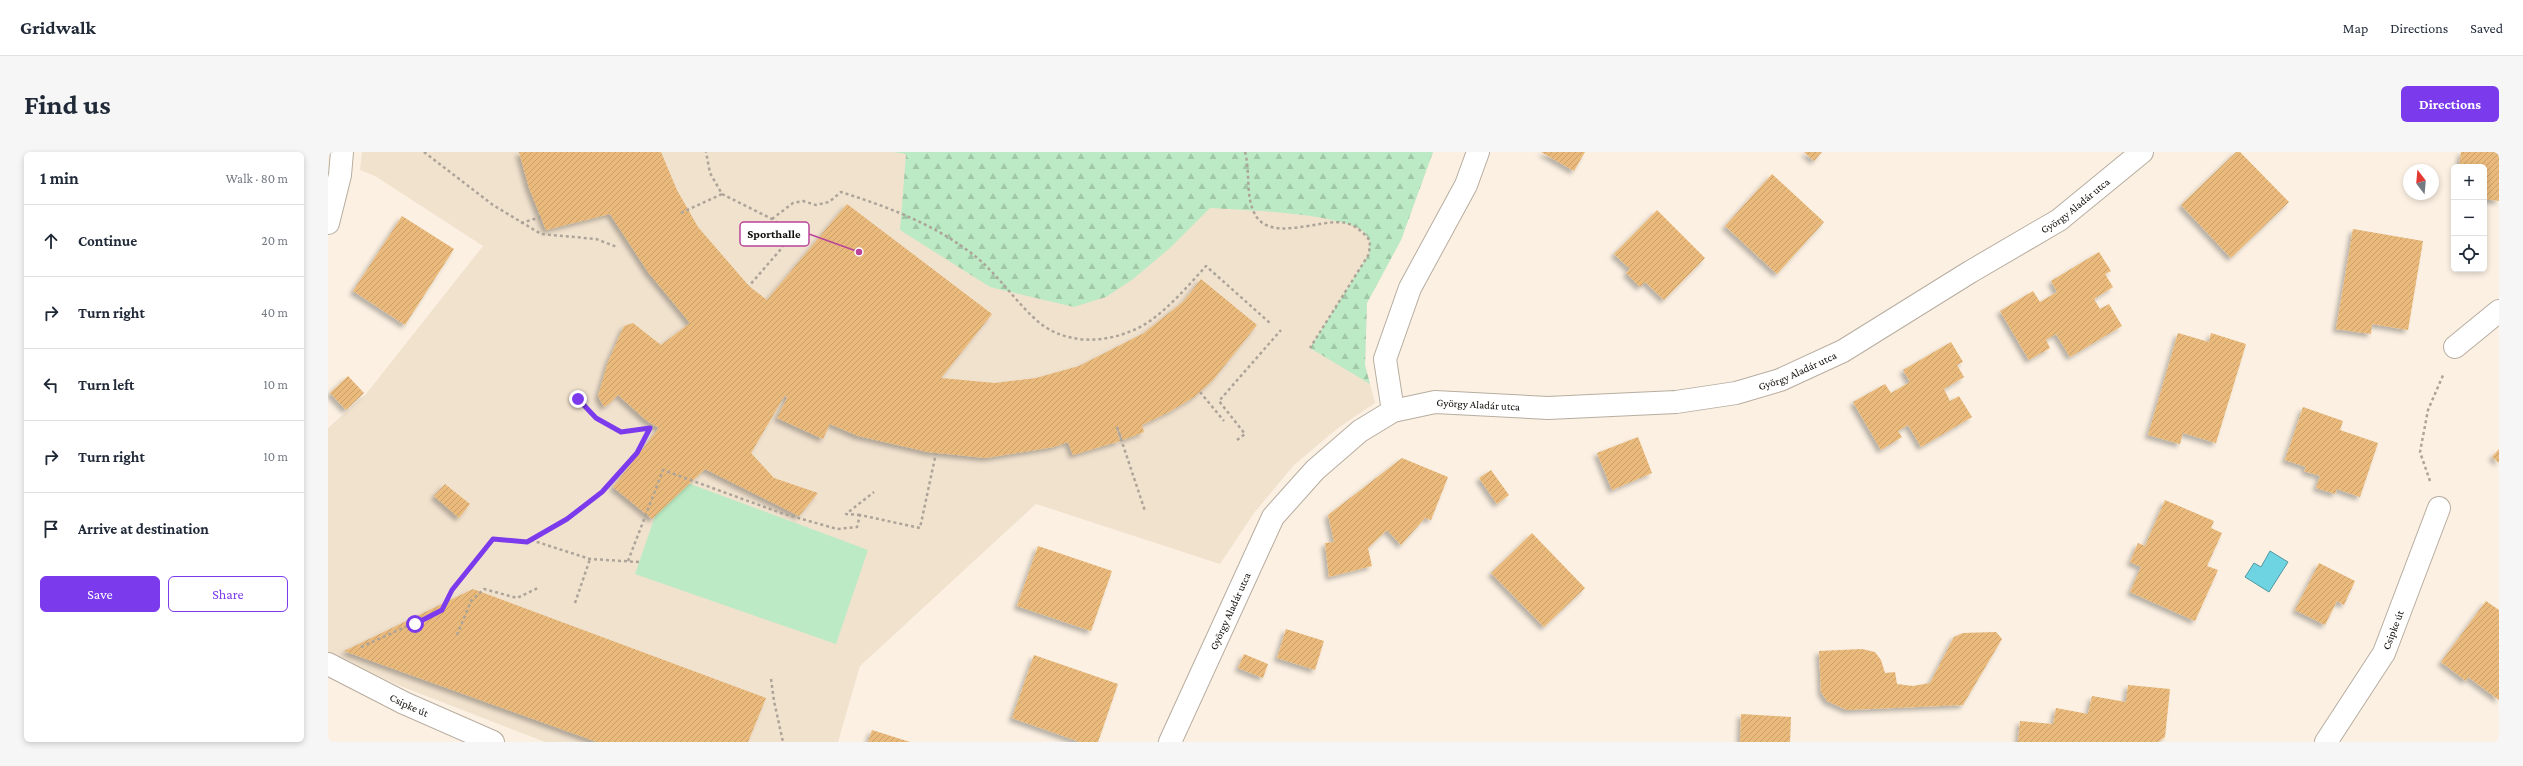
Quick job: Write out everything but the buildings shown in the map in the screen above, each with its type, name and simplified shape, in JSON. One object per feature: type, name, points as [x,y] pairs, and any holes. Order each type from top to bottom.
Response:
[{"type":"street","points":[[328,223],[340,175],[342,152]]},
{"type":"street","points":[[1393,411],[1386,359],[1410,288],[1466,185],[1478,152]]},
{"type":"street","name":"György Aladár utca","points":[[1170,742],[1273,517],[1315,470],[1360,431],[1393,411],[1435,402],[1548,408],[1676,402],[1736,393],[1780,380],[1843,351],[1970,272],[2059,220],[2142,152]]},
{"type":"street","points":[[2454,347],[2499,311]]},
{"type":"street","name":"Csipke út","points":[[2326,742],[2384,652],[2439,508]]},
{"type":"street","name":"Csipke út","points":[[328,664],[404,703],[493,742]]},
{"type":"path","points":[[424,152],[520,223],[541,234],[596,239],[617,247]]},
{"type":"path","points":[[706,152],[710,173],[722,194],[772,219],[789,235],[781,249],[749,286]]},
{"type":"path","points":[[1245,152],[1253,210],[1262,221],[1273,227],[1287,229],[1346,223],[1363,232],[1370,241],[1369,254],[1310,348]]},
{"type":"path","points":[[772,219],[793,203],[803,201],[816,205],[829,202],[841,192],[886,206],[967,250],[990,268],[1004,287],[1033,317],[1051,332],[1066,338],[1093,340],[1125,333],[1142,326],[1158,314],[1206,266],[1271,324]]},
{"type":"path","points":[[681,213],[722,194]]},
{"type":"path","points":[[520,223],[541,217]]},
{"type":"path","points":[[1237,440],[1245,434],[1219,401],[1281,330]]},
{"type":"path","points":[[2439,508],[2420,452],[2428,410],[2454,347]]},
{"type":"path","points":[[1200,392],[1224,420]]},
{"type":"path","points":[[358,648],[415,624],[442,610],[452,590],[493,539],[527,542],[567,519],[602,492],[637,453],[650,428],[621,432],[596,418],[578,399]]},
{"type":"path","points":[[1117,427],[1145,511]]},
{"type":"path","points":[[874,492],[846,514],[860,515],[920,528],[936,453]]},
{"type":"path","points":[[628,561],[663,470],[781,513],[837,529],[857,527],[860,515]]},
{"type":"path","points":[[531,540],[590,560],[639,562]]},
{"type":"path","points":[[575,603],[590,560]]},
{"type":"path","points":[[457,634],[471,601],[484,589],[517,598],[538,588]]},
{"type":"path","points":[[771,679],[783,742]]},
{"type":"shaded area","points":[[362,152],[1433,152],[1401,240],[1367,303],[1365,365],[1375,403],[1338,428],[1294,465],[1254,513],[1220,564],[1036,504],[860,666],[838,742],[545,742],[398,685],[328,653],[328,428],[366,394],[483,246],[375,176],[360,170]]},
{"type":"green space","points":[[893,152],[1433,152],[1401,240],[1367,303],[1365,365],[1370,384],[1310,348],[1369,254],[1370,241],[1363,231],[1351,225],[1313,216],[1267,211],[1210,208],[1170,248],[1133,279],[1106,297],[1074,307],[990,287],[900,230],[906,154]]},
{"type":"green space","points":[[669,476],[868,550],[836,644],[635,574]]},
{"type":"water","points":[[2270,551],[2288,562],[2269,592],[2245,577],[2254,563],[2261,567]]},
{"type":"place","name":"Sporthalle","points":[[859,252]]},
{"type":"route","points":[[415,624],[442,610],[452,590],[493,539],[527,542],[547,532],[567,519],[602,492],[637,453],[650,428],[621,432],[596,418],[578,399]]}]
